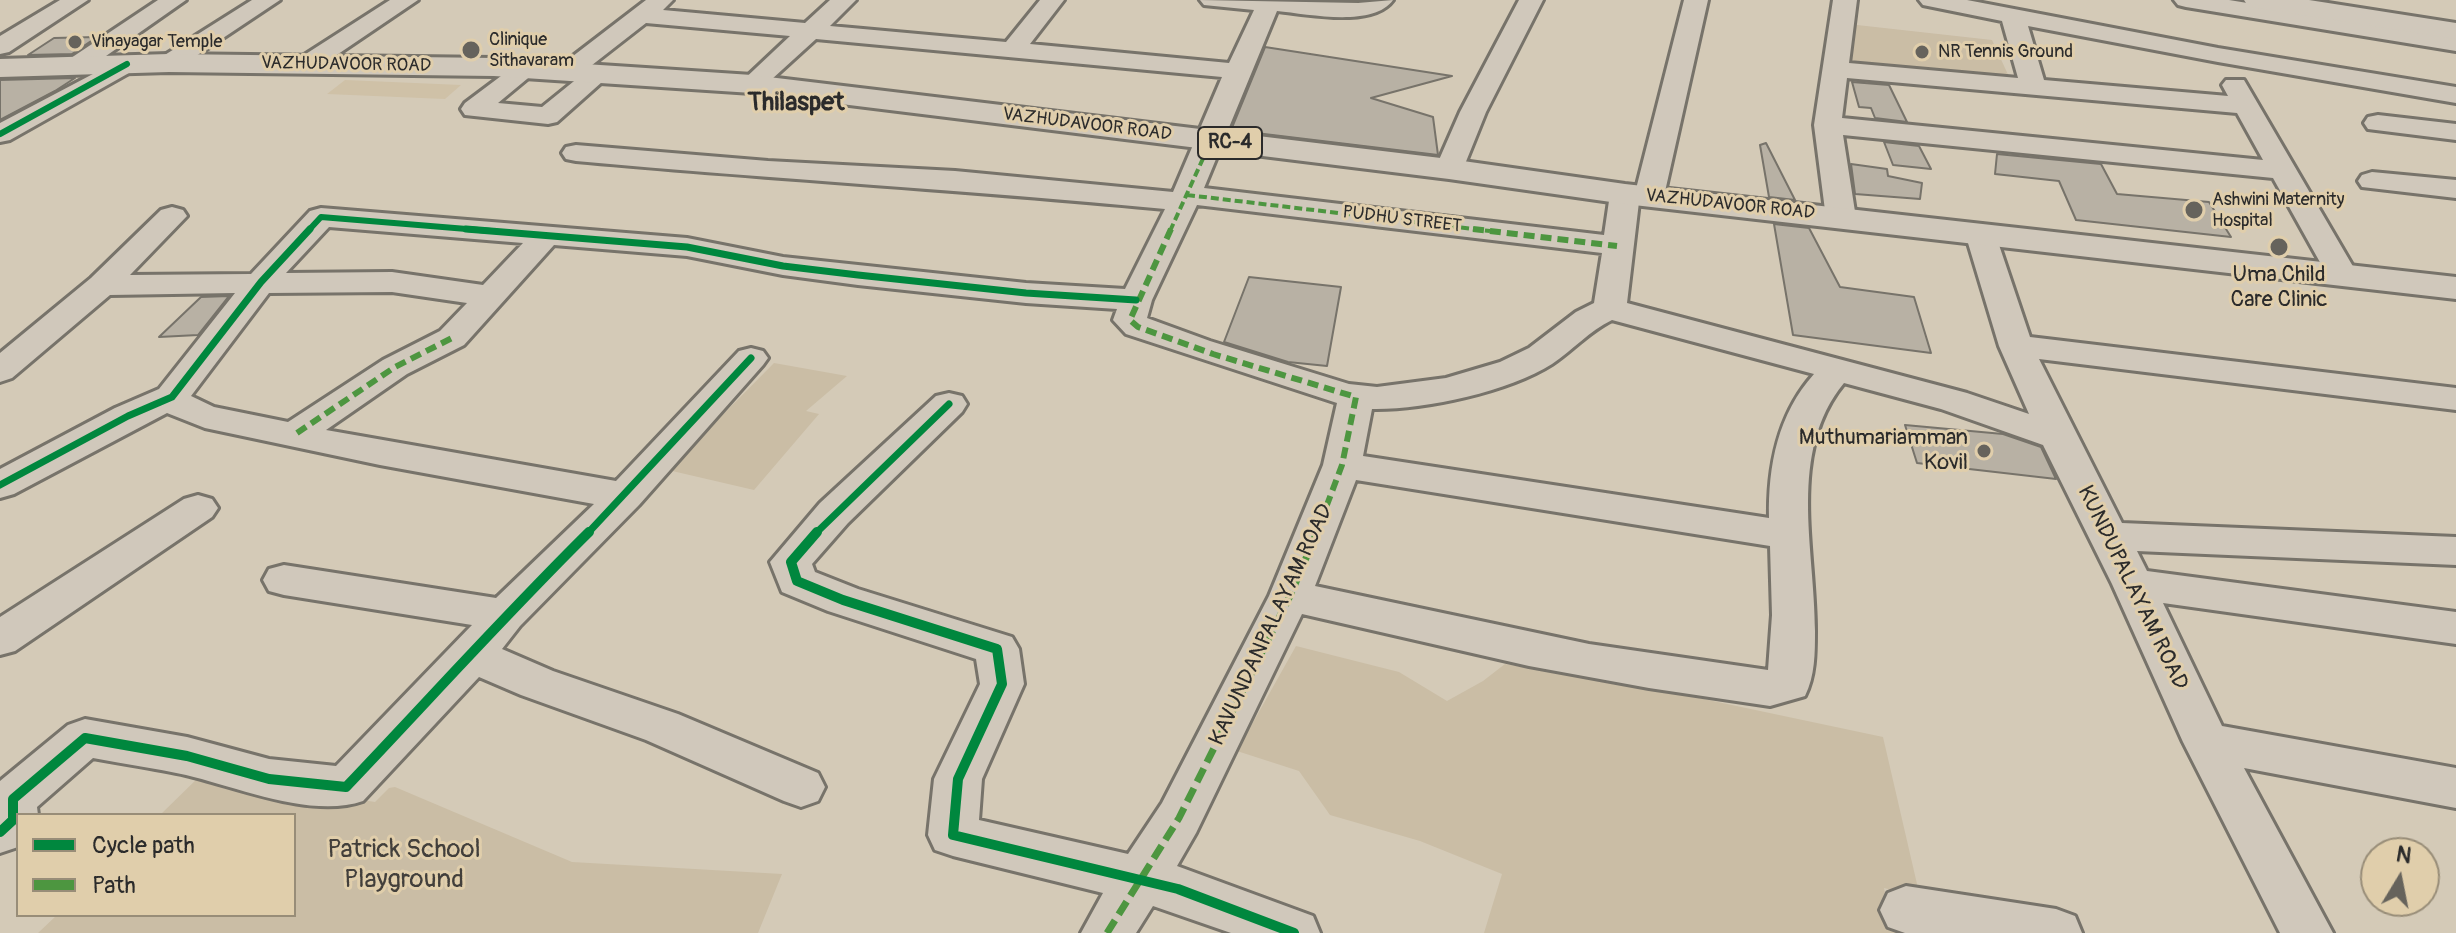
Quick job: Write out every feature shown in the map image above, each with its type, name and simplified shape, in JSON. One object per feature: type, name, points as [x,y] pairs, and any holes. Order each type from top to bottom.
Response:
[{"type":"main road","points":[[2257,0],[2456,19]]},
{"type":"main road","points":[[2324,0],[2456,31]]},
{"type":"main road","name":"VAZHUDAVOOR ROAD","points":[[0,68],[169,63],[307,64],[526,69],[752,84],[1449,169],[1637,195],[2456,288]]},
{"type":"street","points":[[0,47],[76,0]]},
{"type":"street","points":[[77,65],[174,0]]},
{"type":"street","points":[[169,63],[268,0]]},
{"type":"street","points":[[307,64],[406,0]]},
{"type":"street","points":[[526,69],[474,109],[548,116],[584,72],[640,15],[661,0]]},
{"type":"street","points":[[752,84],[844,0]]},
{"type":"street","points":[[1012,51],[1052,0]]},
{"type":"street","points":[[1212,0],[1358,10],[1374,7],[1381,0]]},
{"type":"street","points":[[1449,169],[1473,112],[1531,0]]},
{"type":"street","points":[[1610,309],[1617,246],[1637,195],[1696,0]]},
{"type":"street","points":[[1841,218],[1828,125],[1845,0]]},
{"type":"street","points":[[1931,0],[2218,55],[2456,95]]},
{"type":"street","points":[[2186,0],[2456,44]]},
{"type":"street","points":[[1269,2],[1237,71],[1211,141],[1136,300],[1130,320],[1138,327],[1213,354],[1356,397],[1383,398],[1462,385],[1530,362],[1560,343],[1591,314],[1610,309],[1954,401],[2058,437]]},
{"type":"street","points":[[640,15],[1237,71]]},
{"type":"street","points":[[2013,16],[2033,86]]},
{"type":"street","points":[[2218,55],[2342,275]]},
{"type":"street","points":[[0,134],[127,64]]},
{"type":"street","points":[[1835,69],[2247,106]]},
{"type":"street","points":[[2378,123],[2456,132]]},
{"type":"street","points":[[1828,125],[2284,171]]},
{"type":"street","name":"PUDHU STREET","points":[[576,153],[768,170],[955,180],[1185,199],[1617,246]]},
{"type":"street","points":[[2372,181],[2456,189]]},
{"type":"street","points":[[0,371],[102,285],[172,216]]},
{"type":"street","points":[[0,485],[128,416],[172,397],[261,282],[321,217],[687,247],[783,266],[934,284],[1136,300]]},
{"type":"street","name":"KUNDUPALAYAM ROAD","points":[[1980,233],[2016,346],[2058,437],[2133,584],[2206,742],[2307,933]]},
{"type":"street","points":[[297,433],[395,367],[452,338],[547,235]]},
{"type":"street","points":[[102,285],[392,282],[488,296]]},
{"type":"street","points":[[2016,346],[2456,399]]},
{"type":"street","points":[[4,809],[85,738],[187,756],[269,779],[346,787],[473,655],[505,615],[610,511],[751,358]]},
{"type":"street","points":[[1290,596],[1498,644],[1647,671],[1770,688],[1789,684],[1795,657],[1789,535],[1793,448],[1810,403],[1836,370]]},
{"type":"street","points":[[172,397],[183,408],[205,417],[297,433],[610,511]]},
{"type":"street","name":"KAVUNDANPALAYAM ROAD","points":[[1107,933],[1179,818],[1290,596],[1342,465],[1356,397]]},
{"type":"street","points":[[949,404],[834,513],[791,562],[797,581],[843,600],[997,649],[1002,684],[958,779],[953,835],[1178,889],[1294,933]]},
{"type":"street","points":[[1342,465],[1789,535]]},
{"type":"street","points":[[0,639],[198,508]]},
{"type":"street","points":[[2108,536],[2456,551]]},
{"type":"street","points":[[284,580],[505,615]]},
{"type":"street","points":[[2133,584],[2456,628]]},
{"type":"street","points":[[473,655],[537,683],[662,727],[801,787]]},
{"type":"street","points":[[2206,742],[2456,788]]},
{"type":"street","points":[[1906,910],[2056,933]]},
{"type":"shaded area","points":[[345,80],[461,85],[445,99],[327,94]]},
{"type":"green space","name":"NR Tennis Ground","points":[[1848,24],[1992,40],[2011,81],[1847,64]]},
{"type":"green space","points":[[774,363],[847,376],[806,411],[819,414],[754,490],[668,470]]},
{"type":"green space","points":[[1296,646],[1399,672],[1447,701],[1483,681],[1505,664],[1694,697],[1883,737],[1920,897],[1884,888],[1889,914],[1936,933],[1484,933],[1502,874],[1420,841],[1330,815],[1299,771],[1237,751]]},
{"type":"green space","name":"Patrick School Playground","points":[[202,774],[375,802],[389,788],[395,787],[572,862],[782,874],[758,933],[38,933],[55,917],[296,917],[296,813],[162,813]]},
{"type":"building","name":"Vinayagar Temple","points":[[97,37],[72,54],[28,55],[54,38]]},
{"type":"building","points":[[1265,47],[1452,76],[1371,98],[1433,117],[1438,155],[1231,130]]},
{"type":"building","points":[[75,78],[55,91],[0,120],[0,80]]},
{"type":"building","points":[[1852,82],[1889,85],[1907,122],[1875,118],[1871,108],[1859,107]]},
{"type":"building","points":[[1884,142],[1919,146],[1931,169],[1893,165]]},
{"type":"building","points":[[1766,143],[1795,200],[1769,197],[1760,145]]},
{"type":"building","points":[[1997,154],[2101,164],[2117,194],[2209,202],[2231,237],[2076,220],[2059,181],[1995,174]]},
{"type":"building","points":[[1851,164],[1887,169],[1888,176],[1922,183],[1920,199],[1855,194]]},
{"type":"building","points":[[1774,224],[1809,228],[1840,287],[1914,297],[1931,353],[1793,335]]},
{"type":"building","points":[[1249,277],[1341,287],[1327,366],[1288,362],[1224,342]]},
{"type":"building","points":[[229,296],[198,335],[159,337],[201,297]]},
{"type":"building","name":"Muthumariamman Kovil","points":[[1905,425],[2003,434],[2041,447],[2056,479],[1917,463]]},
{"type":"marked path","points":[[1107,933],[1179,818],[1290,596],[1342,465],[1356,397],[1213,354],[1138,327],[1130,320],[1211,141]]},
{"type":"marked path","points":[[1187,195],[1617,246]]},
{"type":"marked path","points":[[297,433],[395,367],[452,338]]},
{"type":"cycle path","points":[[0,134],[127,64]]},
{"type":"cycle path","points":[[0,485],[128,416],[172,397],[261,282],[321,217],[687,247],[783,266],[858,275],[1026,293],[1136,300]]},
{"type":"cycle path","points":[[0,832],[13,820],[13,799],[85,738],[187,756],[269,779],[346,787],[473,655],[505,615],[625,496],[751,358]]},
{"type":"cycle path","points":[[949,404],[834,513],[791,562],[797,581],[843,600],[997,649],[1002,684],[958,779],[953,835],[1178,889],[1294,933]]},
{"type":"place","name":"Vinayagar Temple","points":[[75,42]]},
{"type":"place","name":"Clinique Sithavaram","points":[[471,50]]},
{"type":"place","name":"NR Tennis Ground","points":[[1922,52]]},
{"type":"place","name":"Ashwini Maternity Hospital","points":[[2194,210]]},
{"type":"place","name":"Uma Child Care Clinic","points":[[2279,247]]},
{"type":"place","name":"Muthumariamman Kovil","points":[[1984,451]]},
{"type":"district","name":"Thilaspet","points":[[796,103]]}]
